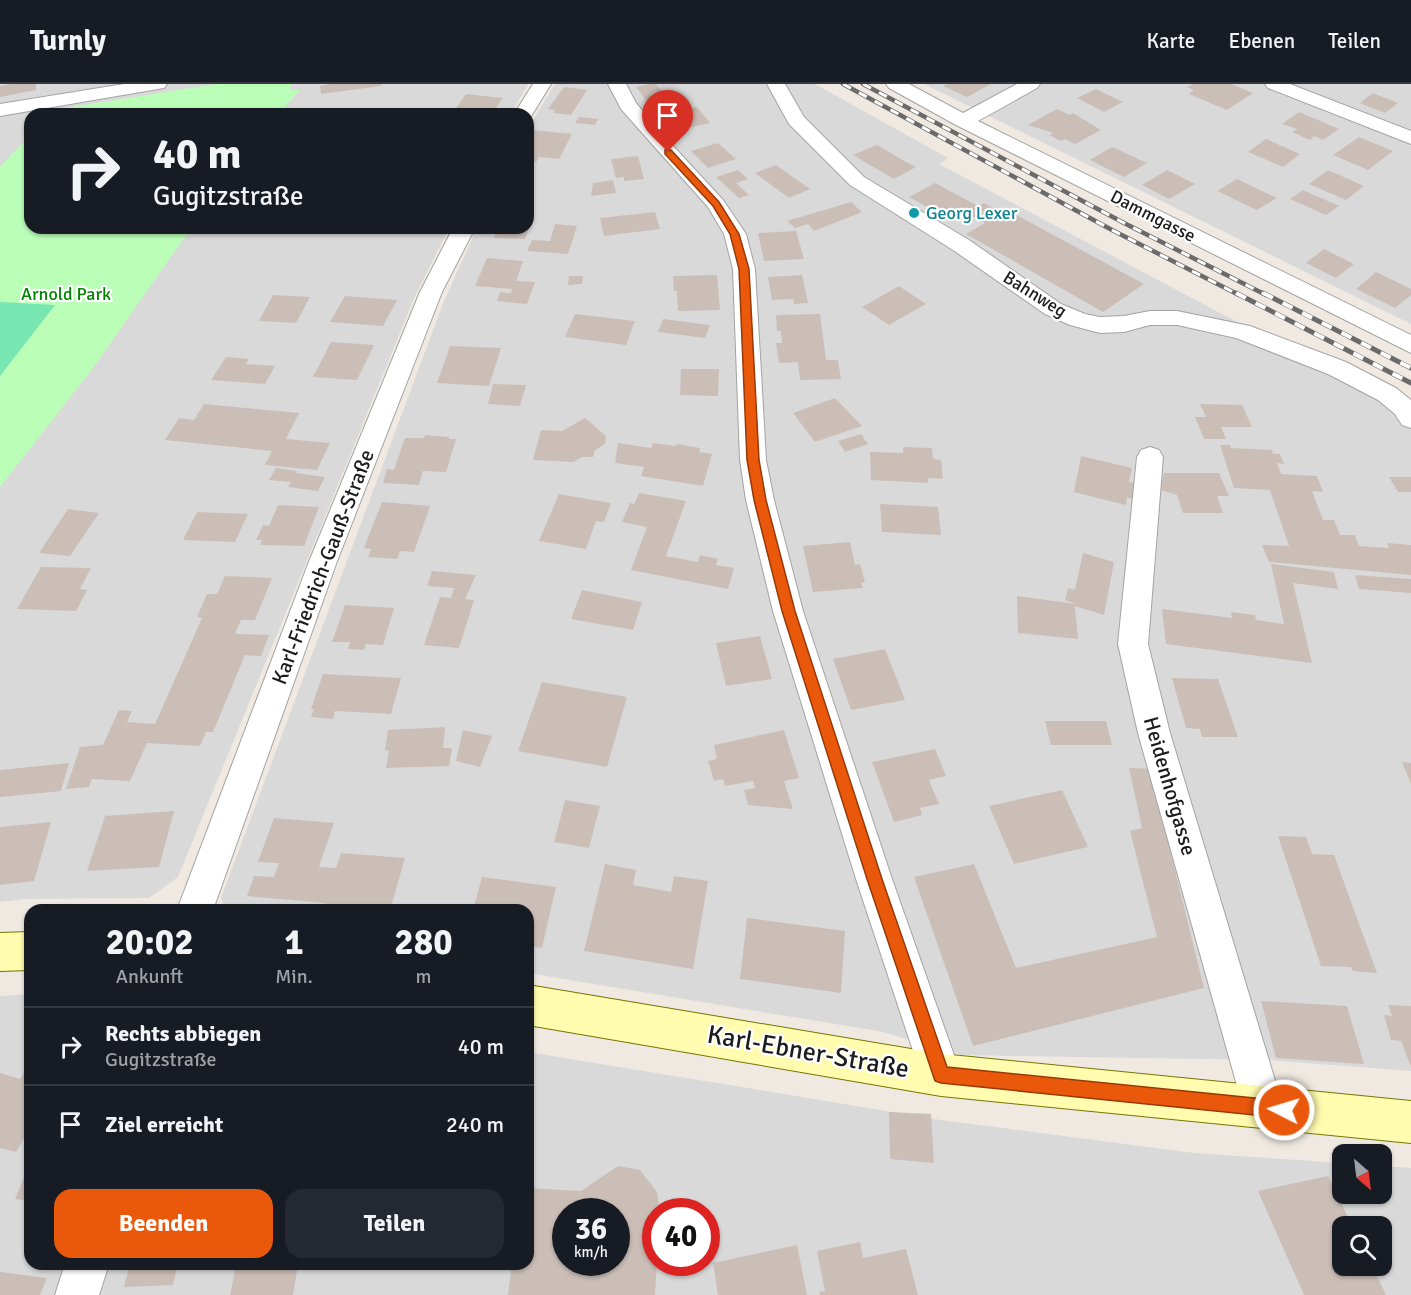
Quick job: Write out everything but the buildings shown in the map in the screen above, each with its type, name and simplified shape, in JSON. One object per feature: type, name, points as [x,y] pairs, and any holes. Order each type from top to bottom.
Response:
[{"type":"street","points":[[0,110],[158,84]]},
{"type":"street","points":[[526,108],[542,84]]},
{"type":"street","points":[[616,84],[628,105],[656,139],[716,204],[735,234],[744,269],[753,460],[760,500],[788,611],[874,879],[941,1075]]},
{"type":"street","name":"Bahnweg","points":[[776,84],[796,120],[857,180],[961,245],[1053,309],[1078,320],[1100,325],[1124,324],[1150,318],[1177,318],[1242,331],[1304,354],[1357,379],[1396,400],[1411,419]]},
{"type":"street","name":"Dammgasse","points":[[895,84],[963,121],[1411,345]]},
{"type":"street","points":[[963,121],[1031,84]]},
{"type":"street","points":[[1274,84],[1411,138]]},
{"type":"street","name":"Karl-Friedrich-Gauß-Straße","points":[[197,904],[322,564],[431,292],[461,234]]},
{"type":"street","name":"Heidenhofgasse","points":[[1150,457],[1133,644],[1154,733],[1263,1107]]},
{"type":"street","points":[[0,952],[24,951]]},
{"type":"street","name":"Karl-Ebner-Straße","points":[[534,1006],[941,1075],[1411,1122]]},
{"type":"street","points":[[76,1295],[85,1270]]},
{"type":"shaded area","points":[[0,84],[528,84],[514,108],[24,108],[24,234],[446,234],[415,296],[178,877],[149,898],[25,899],[0,902]]},
{"type":"shaded area","points":[[555,84],[815,84],[948,158],[939,164],[1411,414],[1411,1071],[1268,1060],[961,1055],[883,1032],[534,974],[534,904],[224,904],[221,898],[444,301],[474,234],[534,234],[534,118]]},
{"type":"shaded area","points":[[924,84],[1411,84],[1411,324]]},
{"type":"shaded area","points":[[24,994],[24,1270],[534,1270],[534,1053],[941,1120],[1194,1153],[1332,1162],[1332,1204],[1392,1204],[1392,1167],[1411,1168],[1411,1295],[0,1295],[0,996]]},
{"type":"green space","points":[[216,84],[292,84],[289,90],[300,90],[284,108],[66,108]]},
{"type":"green space","name":"Arnold Park","points":[[24,141],[24,234],[187,234],[93,368],[0,487],[0,167]]},
{"type":"green space","points":[[0,302],[55,305],[0,376]]},
{"type":"railway","points":[[843,84],[1112,230],[1239,295]]},
{"type":"railway","points":[[863,84],[1124,223],[1266,295]]},
{"type":"railway","points":[[1236,293],[1411,383]]},
{"type":"railway","points":[[1263,293],[1411,368]]},
{"type":"place","name":"Georg Lexer","points":[[914,213]]},
{"type":"route","points":[[668,152],[716,204],[735,234],[744,269],[753,460],[760,500],[788,611],[874,879],[941,1075],[1284,1110]]}]
